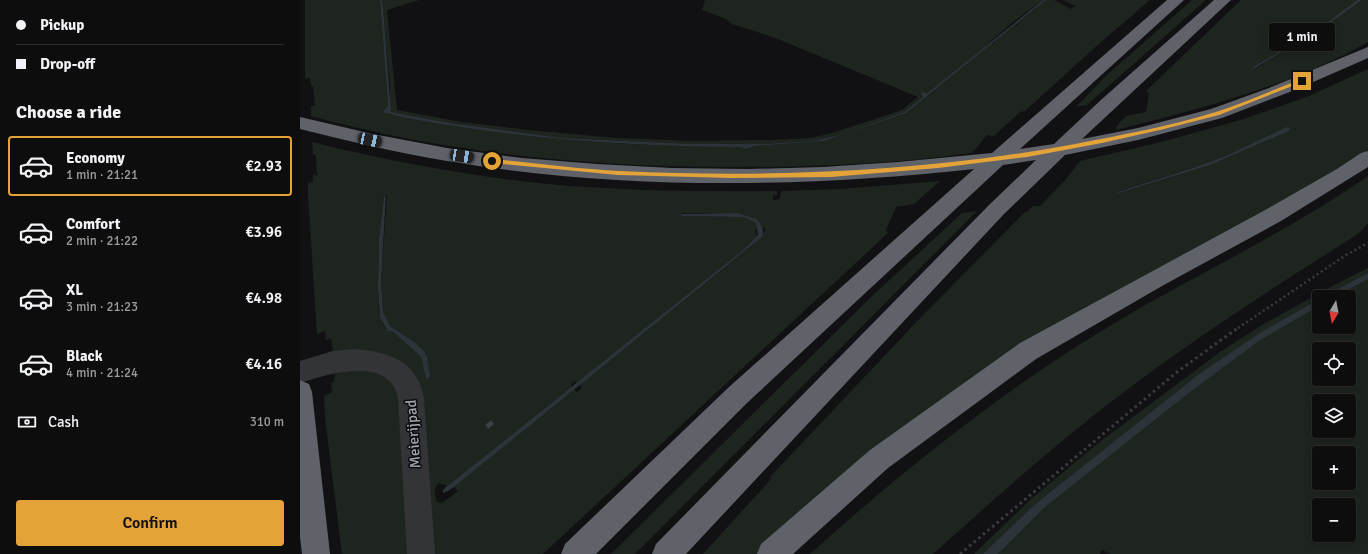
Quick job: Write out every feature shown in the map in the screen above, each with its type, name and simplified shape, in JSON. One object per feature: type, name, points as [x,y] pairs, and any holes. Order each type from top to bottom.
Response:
[{"type":"highway","points":[[575,554],[738,395],[935,217],[1048,112],[1176,0]]},
{"type":"highway","points":[[666,554],[997,209],[1108,103],[1223,0]]},
{"type":"highway","points":[[300,123],[401,146],[508,164],[618,173],[732,176],[831,175],[938,166],[1027,155],[1102,141],[1164,127],[1218,113],[1297,83],[1368,52]]},
{"type":"highway","points":[[770,554],[879,459],[1028,351],[1274,215],[1344,174],[1368,158]]},
{"type":"highway","points":[[301,398],[316,554]]},
{"type":"street","name":"Meierijpad","points":[[300,372],[333,361],[355,359],[378,363],[394,370],[406,382],[411,398],[421,554]]},
{"type":"path","points":[[960,554],[1177,372],[1262,311],[1346,255],[1368,243]]},
{"type":"shaded area","points":[[305,0],[380,0],[388,105],[384,110],[391,114],[481,129],[548,138],[634,144],[740,147],[745,149],[755,146],[824,141],[906,113],[1015,25],[1016,26],[1046,0],[1054,0],[1071,9],[1075,6],[1063,0],[1150,0],[1025,111],[1020,112],[994,136],[987,135],[972,153],[913,160],[854,164],[735,167],[628,164],[521,156],[415,140],[311,116],[311,106],[315,106],[313,86],[311,86],[310,78],[305,79]]},
{"type":"shaded area","points":[[380,0],[382,0],[383,7],[391,112],[450,123],[562,138],[690,144],[762,144],[813,141],[840,135],[904,112],[923,97],[921,94],[923,92],[926,93],[930,91],[1043,0],[1046,0],[906,113],[824,141],[755,146],[745,149],[740,147],[676,146],[546,138],[482,130],[407,118],[383,112],[388,105]]},
{"type":"shaded area","points":[[382,0],[419,0],[387,10],[397,110],[462,122],[528,130],[616,138],[694,141],[810,138],[829,134],[902,110],[918,97],[778,39],[732,24],[726,19],[702,10],[705,0],[1043,0],[1013,22],[968,61],[930,91],[921,94],[923,97],[904,112],[840,135],[813,141],[762,144],[690,144],[562,138],[450,123],[390,112],[390,85]]},
{"type":"shaded area","points":[[1192,0],[1206,0],[1087,105],[1076,107],[1108,74]]},
{"type":"shaded area","points":[[1241,0],[1357,0],[1321,27],[1253,67],[1253,70],[1326,26],[1362,0],[1368,0],[1368,42],[1339,58],[1277,83],[1213,104],[1116,130],[1116,127],[1126,116],[1146,112],[1149,94],[1146,91]]},
{"type":"shaded area","points":[[1357,0],[1362,0],[1326,26],[1252,70],[1253,67],[1321,27]]},
{"type":"shaded area","points":[[1368,69],[1368,150],[1325,178],[1055,327],[758,554],[703,554],[771,479],[770,477],[923,315],[1025,212],[1033,206],[1040,206],[1066,179],[1080,161],[1161,142],[1244,119],[1309,96]],"holes":[[[1287,128],[1289,131],[1210,165],[1120,193],[1118,191],[1196,167],[1228,155]]]},
{"type":"shaded area","points":[[1287,127],[1290,129],[1289,131],[1210,165],[1119,193],[1117,192],[1196,167],[1228,155]]},
{"type":"shaded area","points":[[312,142],[376,157],[473,175],[538,183],[623,189],[777,191],[777,195],[773,195],[773,200],[780,199],[781,191],[841,189],[940,181],[914,204],[896,207],[886,230],[888,233],[543,554],[426,554],[415,388],[333,351],[331,339],[326,340],[325,331],[317,334],[308,195],[308,183],[313,182],[313,174],[317,176],[316,155],[313,154]],"holes":[[[384,195],[387,195],[381,282],[383,312],[390,326],[413,341],[427,357],[430,378],[428,379],[426,378],[421,357],[392,331],[388,332],[383,324],[379,312],[379,238]],[[682,213],[737,213],[760,223],[762,228],[765,227],[765,231],[754,244],[579,385],[582,388],[577,392],[574,389],[454,487],[458,491],[442,503],[437,502],[435,491],[439,483],[447,486],[451,483],[572,386],[571,384],[575,381],[577,383],[743,250],[758,235],[756,235],[756,223],[746,218],[681,216]]]},
{"type":"shaded area","points":[[1368,176],[1368,223],[1358,234],[1212,329],[1141,379],[1054,447],[933,554],[810,554],[912,466],[983,411],[1057,359],[1129,315],[1302,218]]},
{"type":"shaded area","points":[[386,194],[381,282],[383,312],[390,326],[413,341],[424,351],[427,357],[430,376],[428,379],[426,378],[421,357],[392,331],[388,332],[380,317],[378,290],[379,238],[384,197]]},
{"type":"shaded area","points":[[977,211],[635,554],[611,554],[869,299],[962,213]]},
{"type":"shaded area","points":[[737,213],[756,219],[762,227],[762,237],[454,487],[443,493],[443,490],[446,487],[743,250],[758,235],[756,223],[746,218],[681,216],[682,214]]},
{"type":"shaded area","points":[[1368,268],[1368,273],[1335,290],[1325,290]]},
{"type":"shaded area","points":[[1368,273],[1368,279],[1348,290],[1335,290]]},
{"type":"shaded area","points":[[1368,279],[1368,554],[1111,554],[1102,550],[1100,554],[998,554],[1044,508],[1185,396],[1259,341],[1312,310],[1312,334],[1356,334],[1356,290],[1348,290]]},
{"type":"shaded area","points":[[1312,297],[1312,303],[1261,332],[1199,374],[1034,505],[983,554],[974,554],[1032,498],[1101,441],[1220,352],[1262,325]]},
{"type":"shaded area","points":[[1312,303],[1312,310],[1259,341],[1185,396],[1044,508],[998,554],[983,554],[1034,505],[1199,374],[1261,332]]},
{"type":"shaded area","points":[[356,365],[389,378],[402,397],[409,554],[342,554],[325,418],[324,396],[332,392],[331,383],[334,382],[335,374]]},
{"type":"building","points":[[491,420],[494,424],[488,429],[485,425]]},
{"type":"route","points":[[492,161],[508,164],[618,173],[732,176],[831,175],[938,166],[1027,155],[1102,141],[1164,127],[1218,113],[1302,81]]}]
